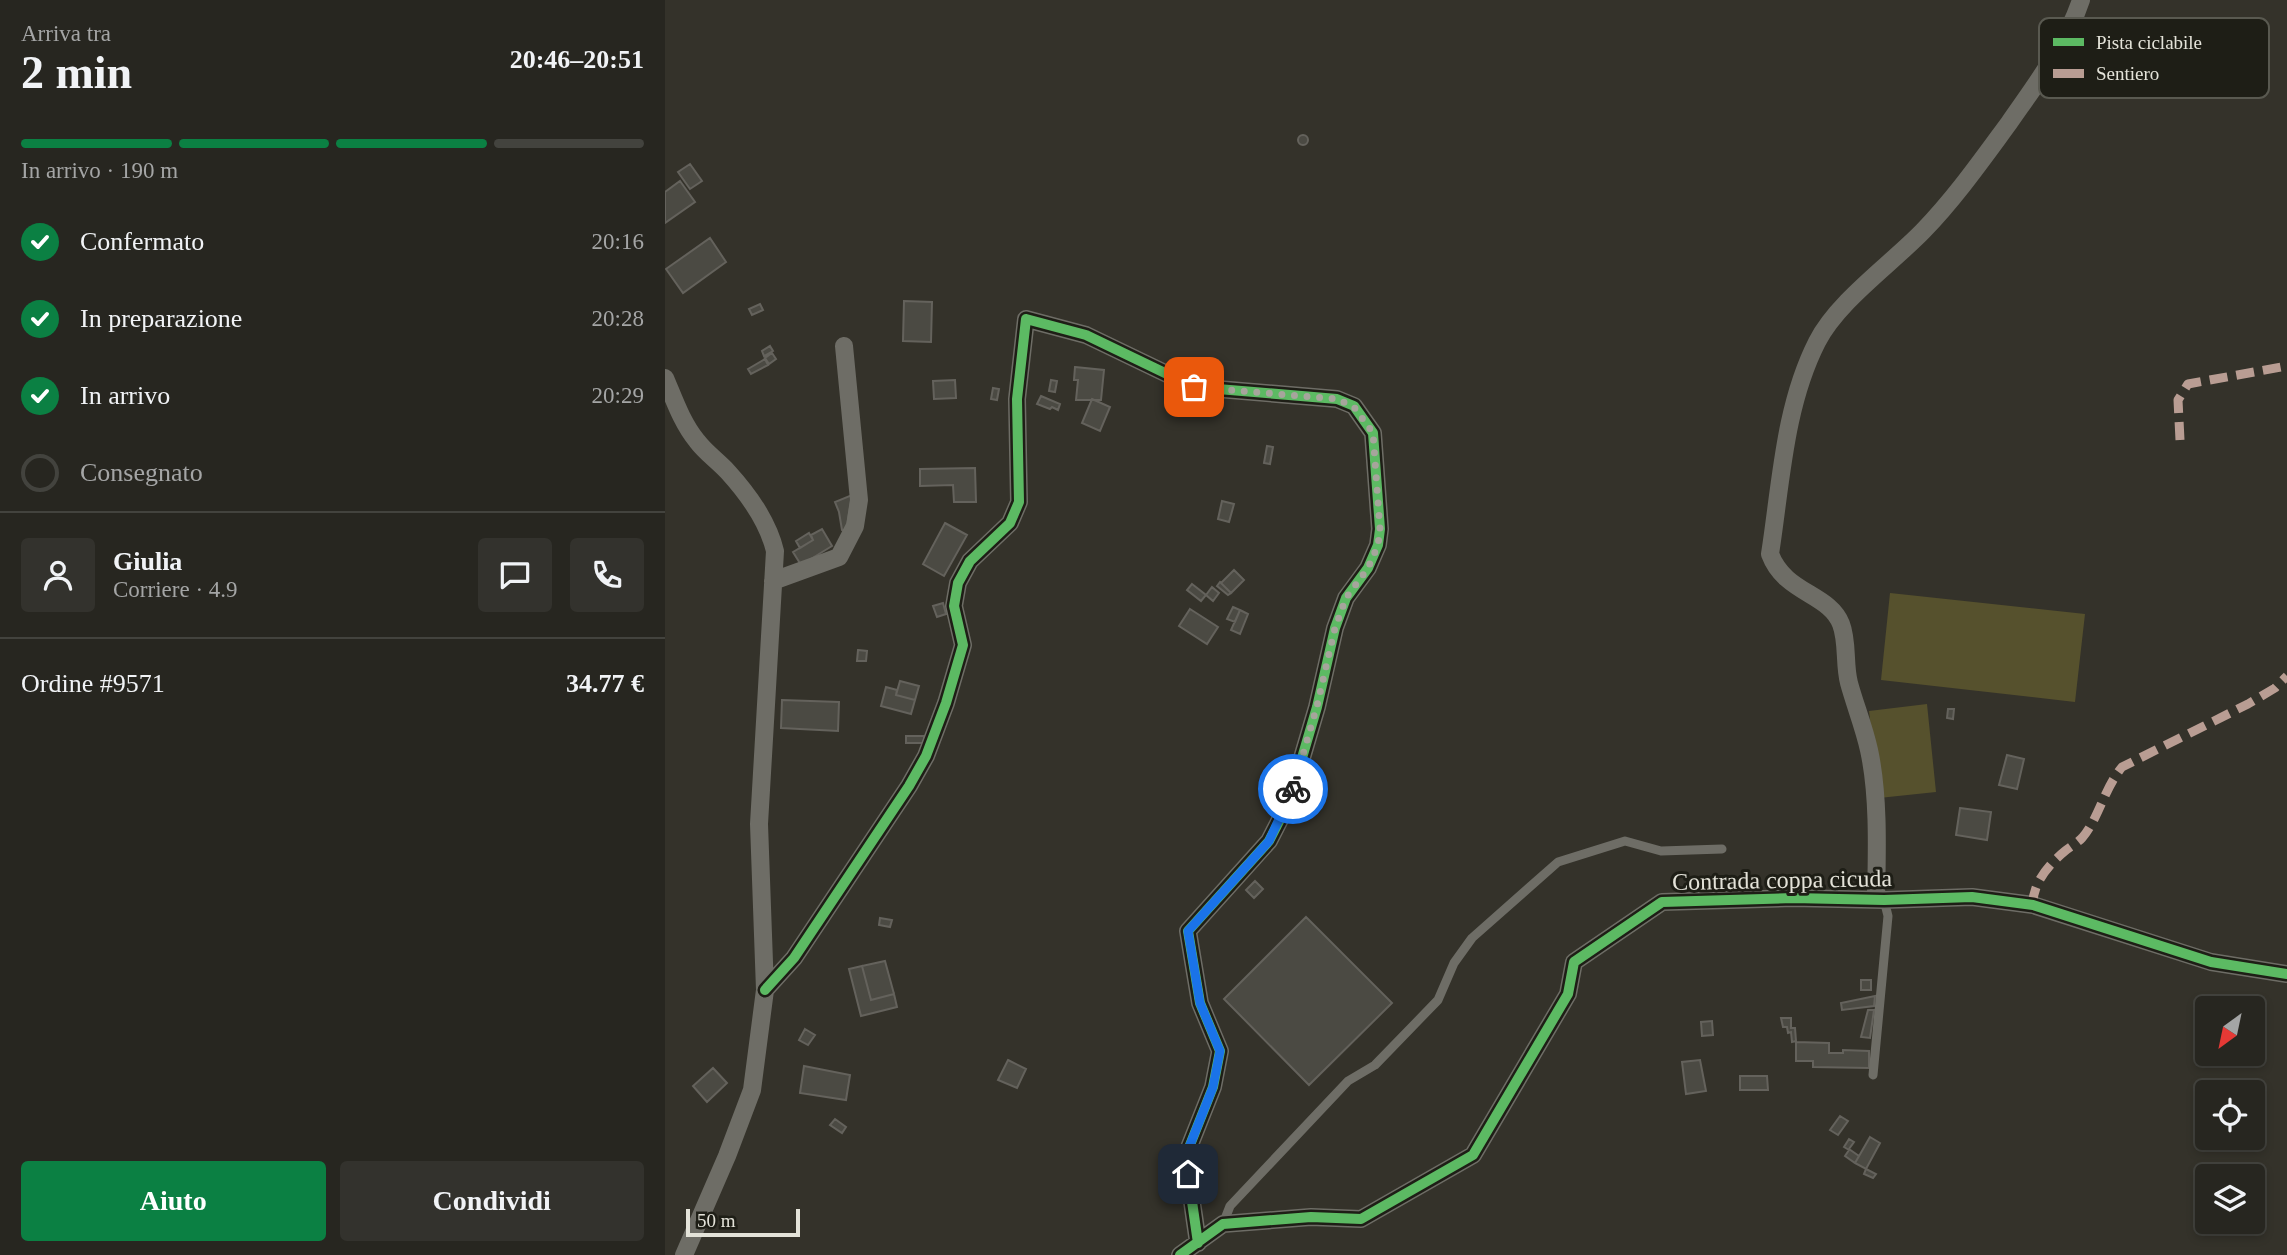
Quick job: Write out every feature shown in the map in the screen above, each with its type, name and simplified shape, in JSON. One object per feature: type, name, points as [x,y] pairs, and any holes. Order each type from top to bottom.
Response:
[{"type":"street","points":[[2073,18],[2081,0]]},
{"type":"street","points":[[1880,900],[1870,752],[1848,681],[1841,624],[1834,613],[1786,580],[1776,568],[1770,554],[1794,404],[1818,340],[1839,312],[1922,232],[1961,190],[2039,81]]},
{"type":"street","points":[[765,990],[794,958],[909,786],[926,756],[946,703],[963,645],[954,607],[958,583],[969,561],[1010,523],[1019,502],[1017,399],[1026,319],[1086,335],[1194,387],[1337,399],[1354,407],[1373,433],[1380,529],[1378,545],[1368,568],[1346,598],[1335,628],[1317,706],[1289,802],[1269,841],[1188,931],[1200,1003],[1220,1051],[1213,1087],[1188,1150],[1188,1174],[1198,1243]]},
{"type":"street","points":[[772,581],[839,557],[855,526],[859,500],[844,346]]},
{"type":"street","points":[[665,377],[692,435],[729,473],[770,531],[775,551],[759,824],[765,990],[752,1090],[684,1255]]},
{"type":"street","name":"Contrada coppa cicuda","points":[[1223,1224],[1311,1217],[1361,1219],[1473,1155],[1568,994],[1574,962],[1662,902],[1972,897],[2032,905],[2211,962],[2287,974]]},
{"type":"street","points":[[1179,1255],[1223,1224]]},
{"type":"lane","points":[[1223,1224],[1230,1206],[1348,1081],[1375,1065],[1438,1000],[1454,963],[1472,937],[1558,862],[1625,841],[1661,851],[1722,849]]},
{"type":"lane","points":[[1873,1075],[1888,915],[1880,900]]},
{"type":"shaded area","points":[[1890,593],[2085,614],[2075,702],[1881,680]]},
{"type":"shaded area","points":[[1927,704],[1936,792],[1879,798],[1869,711]]},
{"type":"building","points":[[1303,135],[1307,136],[1307,144],[1303,145],[1299,144],[1298,140],[1299,136]]},
{"type":"building","points":[[690,164],[702,181],[690,189],[678,172]]},
{"type":"building","points":[[680,181],[695,202],[665,223],[665,192]]},
{"type":"building","points":[[710,238],[726,262],[683,293],[666,269]]},
{"type":"building","points":[[904,301],[932,302],[931,342],[903,341]]},
{"type":"building","points":[[760,304],[763,310],[752,315],[749,309]]},
{"type":"building","points":[[770,346],[773,351],[764,356],[762,351]]},
{"type":"building","points":[[772,353],[776,359],[769,364],[765,358]]},
{"type":"building","points":[[765,359],[768,365],[751,374],[748,369]]},
{"type":"building","points":[[1075,367],[1104,370],[1101,400],[1076,400],[1078,380],[1074,380]]},
{"type":"building","points":[[955,380],[956,398],[934,399],[933,381]]},
{"type":"building","points":[[1051,380],[1057,381],[1055,392],[1049,391]]},
{"type":"building","points":[[993,388],[999,389],[997,400],[991,399]]},
{"type":"building","points":[[1041,396],[1060,404],[1058,410],[1037,404]]},
{"type":"building","points":[[1092,399],[1110,407],[1100,431],[1082,423]]},
{"type":"building","points":[[1267,446],[1273,447],[1270,464],[1264,463]]},
{"type":"building","points":[[975,468],[976,502],[954,502],[953,485],[920,486],[920,469]]},
{"type":"building","points":[[852,495],[846,532],[842,530],[835,502]]},
{"type":"building","points":[[1222,501],[1234,504],[1229,522],[1218,519]]},
{"type":"building","points":[[945,523],[967,535],[944,576],[923,564]]},
{"type":"building","points":[[822,529],[832,546],[801,565],[793,552],[813,540],[811,535]]},
{"type":"building","points":[[809,533],[813,540],[800,548],[796,541]]},
{"type":"building","points":[[1234,570],[1244,580],[1231,593],[1221,583]]},
{"type":"building","points":[[1220,582],[1231,593],[1228,595],[1217,586]]},
{"type":"building","points":[[1192,584],[1206,595],[1201,601],[1187,590]]},
{"type":"building","points":[[1212,587],[1219,593],[1213,601],[1206,595]]},
{"type":"building","points":[[943,603],[946,614],[937,617],[933,606]]},
{"type":"building","points":[[1233,607],[1240,610],[1235,622],[1227,619]]},
{"type":"building","points":[[1190,609],[1218,627],[1207,644],[1179,626]]},
{"type":"building","points":[[1240,610],[1248,614],[1240,634],[1231,630]]},
{"type":"building","points":[[858,650],[867,651],[866,661],[857,661]]},
{"type":"building","points":[[900,681],[919,686],[915,700],[896,695]]},
{"type":"building","points":[[886,687],[897,690],[896,695],[915,700],[911,714],[881,706]]},
{"type":"building","points":[[782,700],[839,702],[838,731],[781,728]]},
{"type":"building","points":[[1948,709],[1954,709],[1953,719],[1947,718]]},
{"type":"building","points":[[906,736],[924,736],[924,743],[906,743]]},
{"type":"building","points":[[2007,755],[2024,759],[2017,789],[1999,785]]},
{"type":"building","points":[[1960,808],[1991,812],[1987,840],[1956,835]]},
{"type":"building","points":[[1255,881],[1263,889],[1254,898],[1246,890]]},
{"type":"building","points":[[1306,917],[1392,1003],[1309,1085],[1224,999]]},
{"type":"building","points":[[880,918],[892,920],[890,927],[879,925]]},
{"type":"building","points":[[885,961],[894,994],[871,1000],[862,966]]},
{"type":"building","points":[[862,966],[871,1000],[894,994],[897,1007],[861,1016],[849,969]]},
{"type":"building","points":[[1861,980],[1871,980],[1871,990],[1861,990]]},
{"type":"building","points":[[1875,996],[1874,1006],[1842,1010],[1841,1003]]},
{"type":"building","points":[[1868,1010],[1874,1010],[1870,1038],[1861,1037]]},
{"type":"building","points":[[1781,1018],[1791,1018],[1791,1028],[1795,1028],[1796,1041],[1792,1042],[1791,1032],[1788,1033],[1787,1027],[1783,1027]]},
{"type":"building","points":[[1712,1021],[1713,1035],[1702,1036],[1701,1022]]},
{"type":"building","points":[[805,1029],[815,1035],[808,1045],[799,1040]]},
{"type":"building","points":[[1796,1042],[1829,1043],[1829,1053],[1843,1053],[1843,1050],[1869,1051],[1869,1068],[1813,1067],[1813,1061],[1796,1061]]},
{"type":"building","points":[[1008,1060],[1026,1069],[1017,1088],[998,1080]]},
{"type":"building","points":[[1700,1060],[1706,1091],[1686,1094],[1682,1062]]},
{"type":"building","points":[[804,1066],[850,1075],[846,1100],[800,1093]]},
{"type":"building","points":[[713,1068],[727,1083],[707,1102],[693,1086]]},
{"type":"building","points":[[1740,1076],[1767,1076],[1768,1090],[1740,1090]]},
{"type":"building","points":[[1840,1116],[1848,1121],[1838,1135],[1830,1130]]},
{"type":"building","points":[[835,1119],[846,1127],[842,1133],[830,1125]]},
{"type":"building","points":[[1870,1137],[1880,1143],[1866,1169],[1855,1163]]},
{"type":"building","points":[[1849,1139],[1854,1142],[1849,1149],[1859,1156],[1855,1163],[1845,1156],[1849,1150],[1844,1147]]},
{"type":"building","points":[[1866,1169],[1876,1174],[1873,1178],[1864,1174]]},
{"type":"marked path","points":[[2180,440],[2178,400],[2188,384],[2287,366]]},
{"type":"marked path","points":[[2033,905],[2035,890],[2043,875],[2053,862],[2088,831],[2110,785],[2122,767],[2248,704],[2275,688],[2287,676]]},
{"type":"cycle path","points":[[765,990],[794,958],[909,786],[926,756],[946,703],[963,645],[954,606],[958,583],[970,561],[1010,523],[1019,502],[1017,399],[1026,319],[1086,335],[1194,387],[1337,399],[1354,406],[1373,433],[1380,529],[1378,545],[1368,568],[1346,598],[1335,628],[1317,707],[1289,802],[1269,841],[1188,931],[1200,1003],[1220,1051],[1213,1087],[1188,1150],[1188,1174],[1198,1243]]},
{"type":"cycle path","points":[[1180,1255],[1223,1224],[1311,1217],[1361,1219],[1473,1155],[1568,994],[1574,962],[1662,902],[1972,897],[2033,905],[2211,962],[2287,974]]},
{"type":"way so far","points":[[1194,387],[1337,399],[1354,407],[1373,433],[1380,529],[1378,545],[1368,568],[1346,598],[1335,628],[1317,706],[1293,789]]},
{"type":"route","points":[[1188,1174],[1188,1150],[1213,1087],[1220,1051],[1200,1003],[1188,931],[1269,841],[1293,789]]}]
